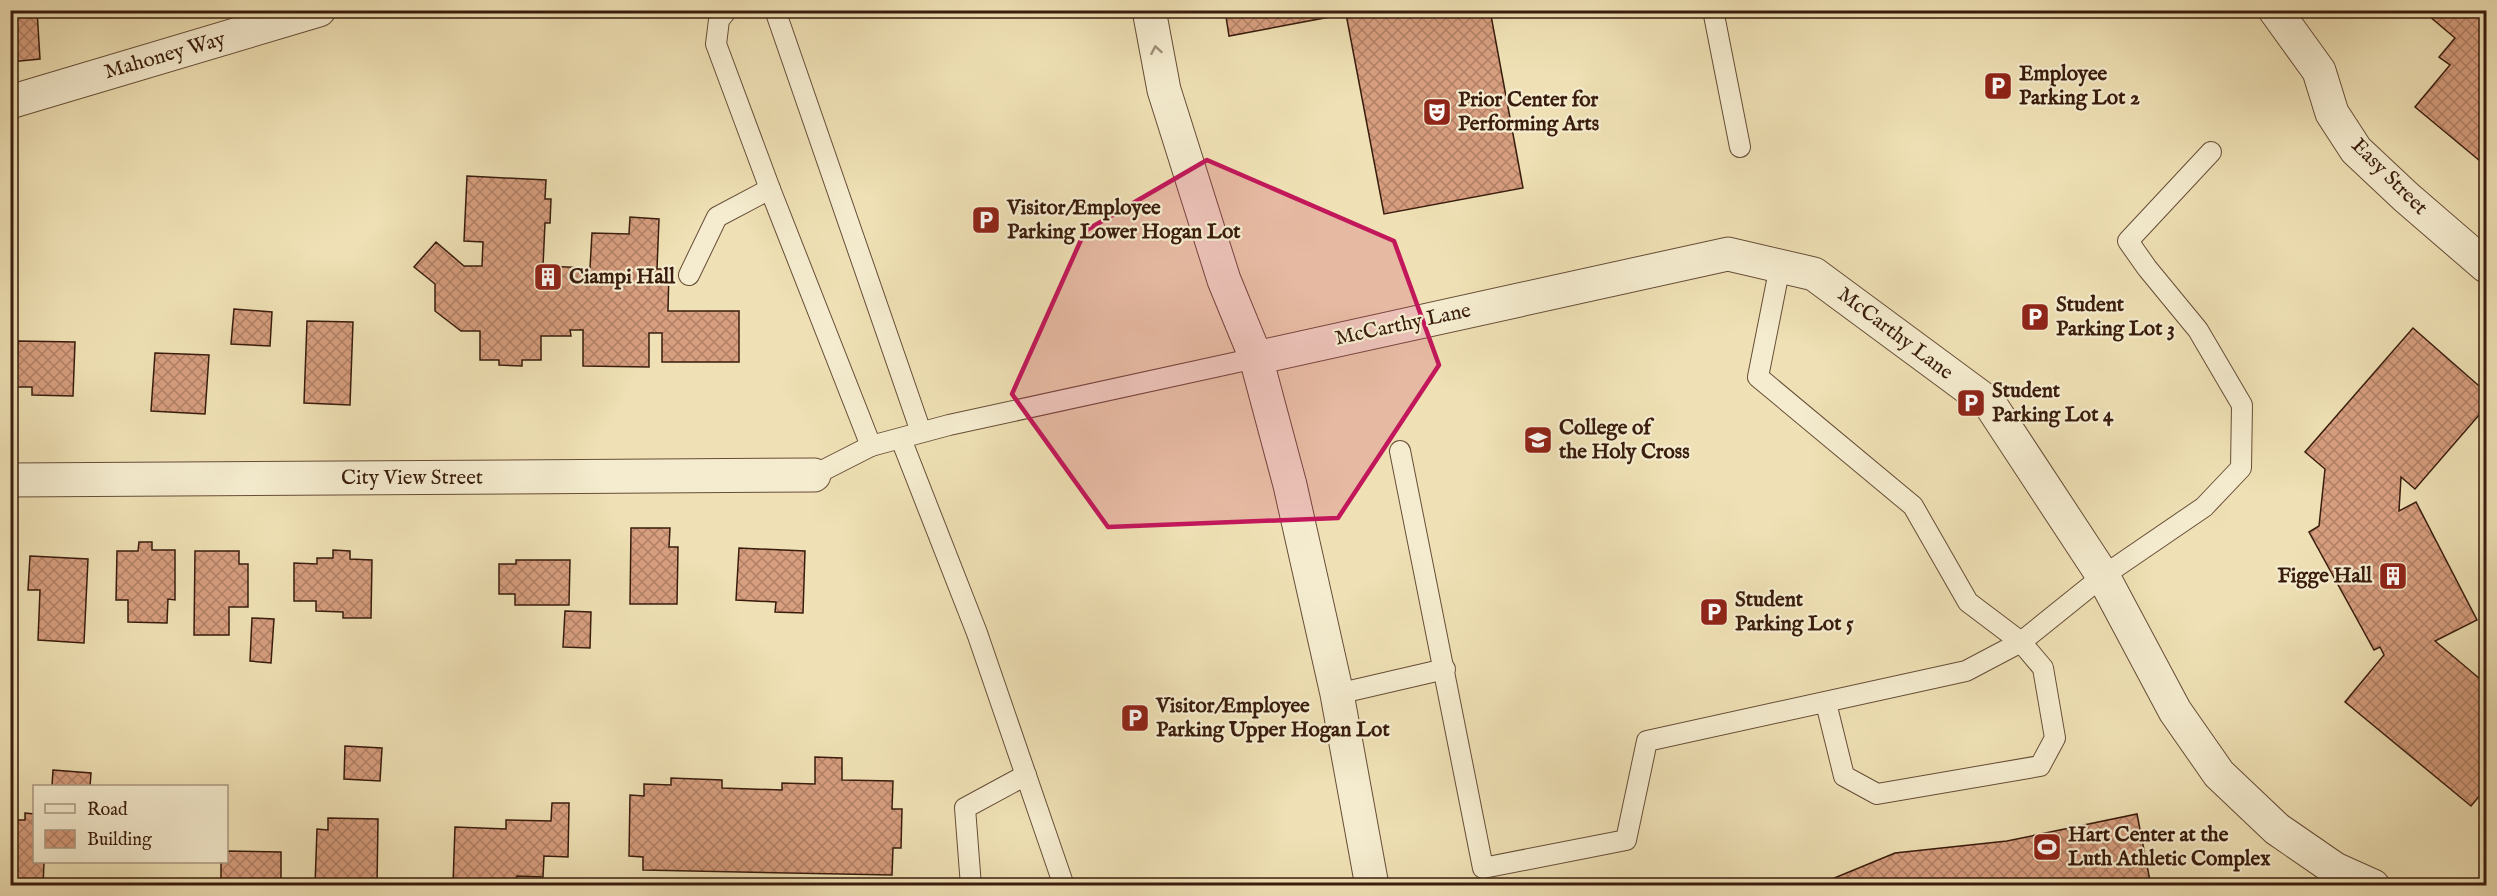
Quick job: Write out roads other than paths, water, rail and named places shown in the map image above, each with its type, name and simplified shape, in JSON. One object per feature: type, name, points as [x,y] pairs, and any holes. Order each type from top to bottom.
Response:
[{"type":"street","name":"Mahoney Way","points":[[10,102],[319,10]]},
{"type":"street","points":[[1149,10],[1164,90],[1224,280],[1256,358],[1290,485],[1337,694],[1372,885]]},
{"type":"street","name":"Easy Street","points":[[2275,10],[2319,70],[2332,113],[2356,150],[2487,267]]},
{"type":"street","name":"McCarthy Lane","points":[[1256,358],[1728,254],[1814,274],[1990,404],[2103,576],[2175,711],[2219,774],[2277,829],[2335,869],[2372,885]]},
{"type":"street","name":"City View Street","points":[[10,480],[814,475]]},
{"type":"lane","points":[[726,10],[719,20],[716,44],[770,189],[872,446]]},
{"type":"lane","points":[[775,10],[921,432]]},
{"type":"lane","points":[[1713,10],[1740,147]]},
{"type":"lane","points":[[1400,451],[1483,868],[1626,840],[1647,741],[1826,704],[1966,671],[2021,642],[2103,576],[2204,507],[2241,468],[2242,405],[2198,330],[2128,241],[2211,152]]},
{"type":"lane","points":[[689,275],[717,217],[770,189]]},
{"type":"lane","points":[[1780,266],[1758,377],[1913,506],[1968,602],[2021,642],[2043,668],[2055,738],[2040,766],[1877,794],[1844,776],[1826,704]]},
{"type":"lane","points":[[814,475],[872,446],[921,432],[1256,358]]},
{"type":"lane","points":[[901,439],[977,633],[1064,885]]},
{"type":"lane","points":[[1337,694],[1445,669]]},
{"type":"lane","points":[[971,885],[965,808],[1026,775]]},
{"type":"place","name":"Employee Parking Lot 2","points":[[1998,86]]},
{"type":"place","name":"Prior Center for Performing Arts","points":[[1437,112]]},
{"type":"place","name":"Visitor/Employee Parking Lower Hogan Lot","points":[[986,220]]},
{"type":"place","name":"Ciampi Hall","points":[[548,277]]},
{"type":"place","name":"Student Parking Lot 3","points":[[2035,317]]},
{"type":"place","name":"Student Parking Lot 4","points":[[1971,403]]},
{"type":"place","name":"College of the Holy Cross","points":[[1538,440]]},
{"type":"place","name":"Figge Hall","points":[[2393,576]]},
{"type":"place","name":"Student Parking Lot 5","points":[[1714,612]]},
{"type":"place","name":"Visitor/Employee Parking Upper Hogan Lot","points":[[1135,718]]},
{"type":"place","name":"Hart Center at the Luth Athletic Complex","points":[[2047,847]]}]
